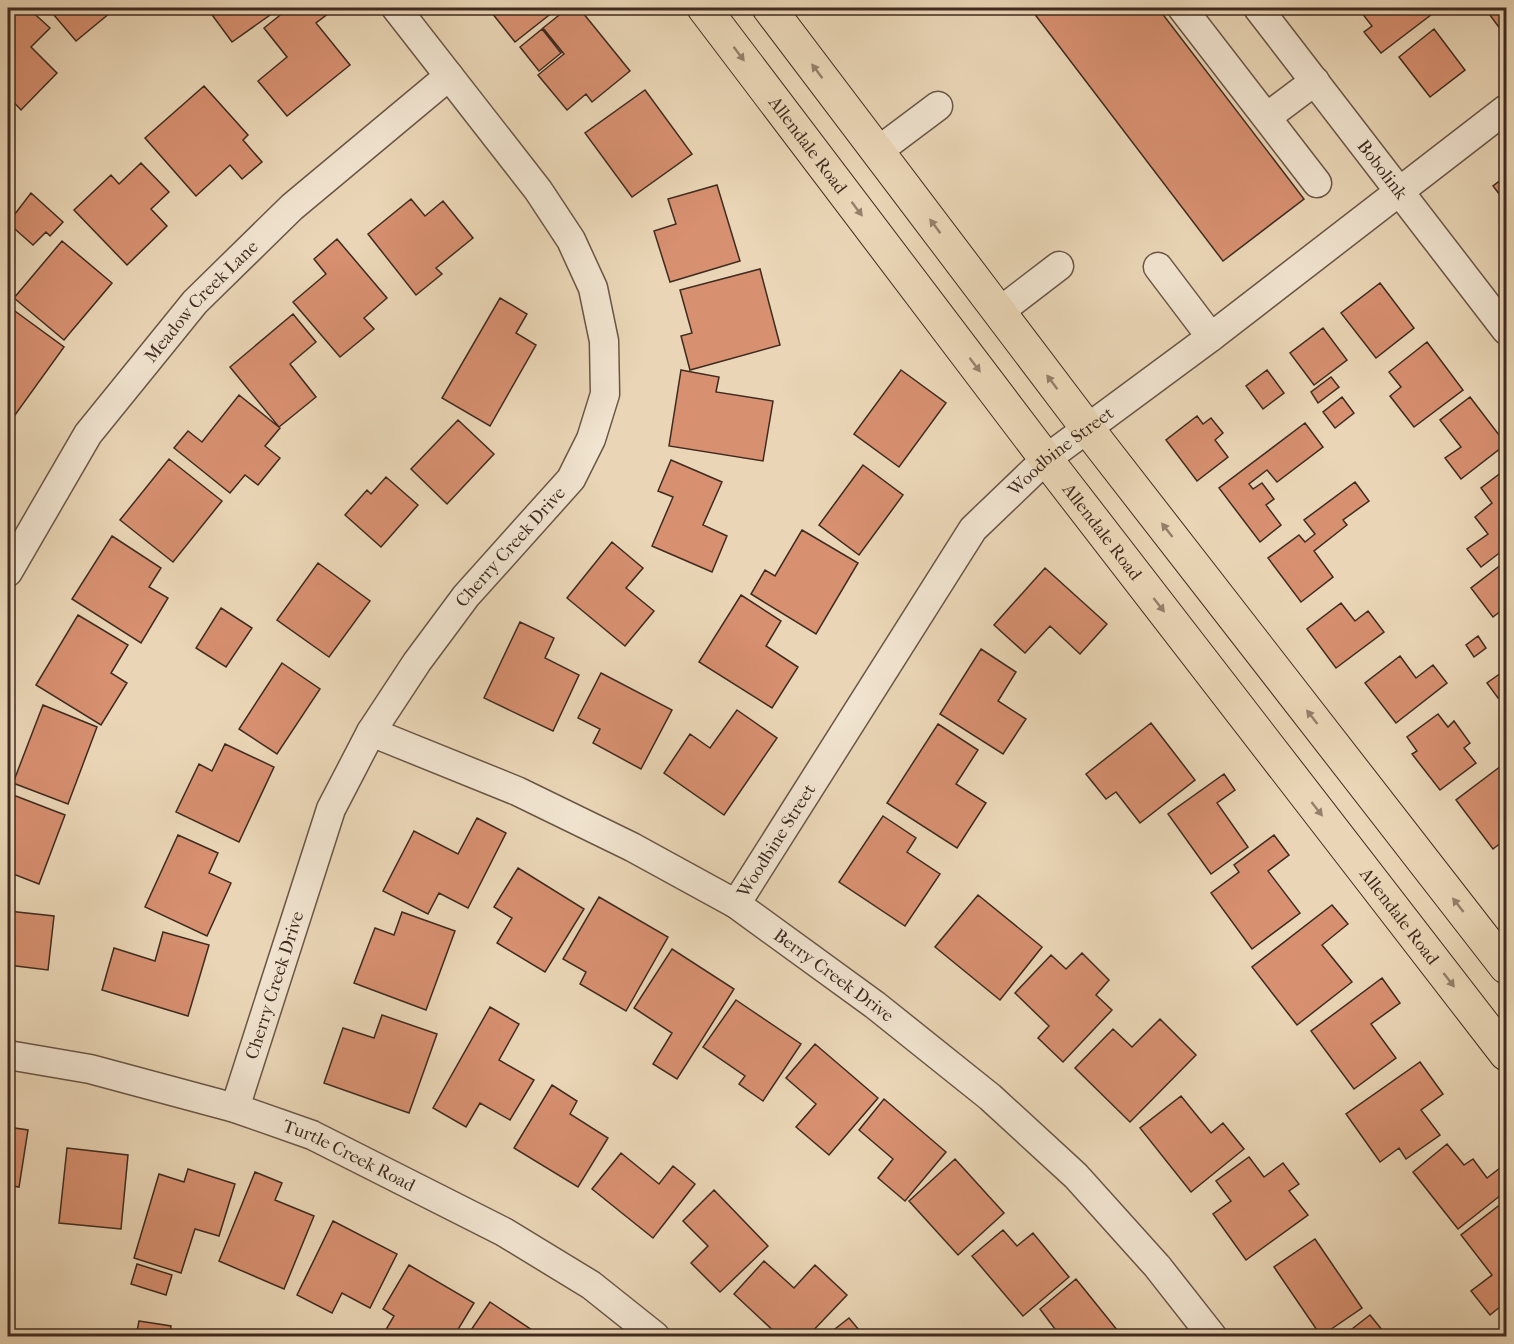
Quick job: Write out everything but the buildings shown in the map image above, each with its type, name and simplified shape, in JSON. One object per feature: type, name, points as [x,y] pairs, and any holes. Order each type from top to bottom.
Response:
[{"type":"main road","name":"Allendale Road","points":[[704,8],[1046,459],[1506,1054]]},
{"type":"main road","points":[[769,8],[1088,428],[1506,967]]},
{"type":"main road","points":[[837,183],[878,151]]},
{"type":"main road","points":[[1290,774],[1333,744]]},
{"type":"street","name":"Cherry Creek Drive","points":[[236,1108],[331,809],[371,732],[417,662],[466,596],[526,532],[571,479],[591,439],[605,394],[604,341],[593,288],[571,240],[538,190],[396,8]]},
{"type":"street","points":[[1182,8],[1317,183]]},
{"type":"street","name":"Bobolink","points":[[1258,8],[1506,330]]},
{"type":"street","name":"Meadow Creek Lane","points":[[8,572],[88,434],[195,302],[292,207],[449,76]]},
{"type":"street","points":[[1267,117],[1315,81]]},
{"type":"street","points":[[878,151],[938,106]]},
{"type":"street","name":"Woodbine Street","points":[[736,904],[951,560],[973,529],[1046,459],[1211,337],[1506,110]]},
{"type":"street","points":[[999,312],[1059,266]]},
{"type":"street","points":[[1158,267],[1211,337]]},
{"type":"street","name":"Berry Creek Drive","points":[[371,732],[517,790],[736,904],[875,1005],[990,1097],[1084,1185],[1157,1266],[1212,1336]]},
{"type":"street","name":"Turtle Creek Road","points":[[8,1055],[90,1069],[236,1108],[312,1135],[504,1232],[591,1285],[655,1336]]}]
